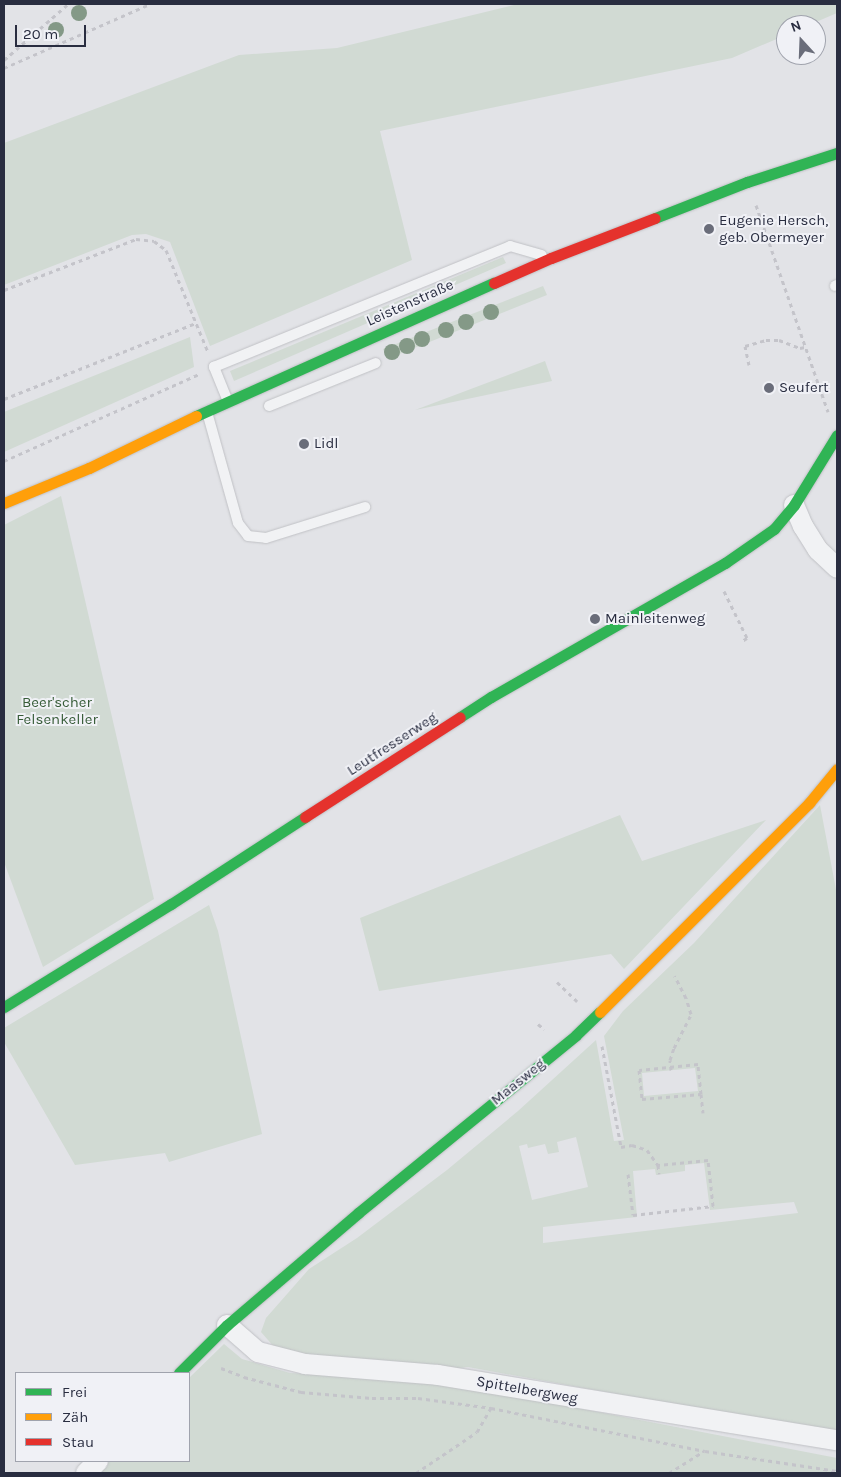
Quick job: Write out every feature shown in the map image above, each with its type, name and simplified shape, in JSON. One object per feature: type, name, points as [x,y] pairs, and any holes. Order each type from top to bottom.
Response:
[{"type":"street","name":"Leistenstraße","points":[[4,503],[89,468],[228,401],[551,258],[747,182],[837,154]]},
{"type":"street","name":"Leutfresserweg","points":[[4,1007],[171,904],[491,697],[725,563],[774,529],[794,505],[837,436]]},
{"type":"street","points":[[794,505],[803,526],[818,550],[837,568]]},
{"type":"street","name":"Maasweg","points":[[180,1372],[227,1325],[589,1022],[664,950],[802,810],[837,769]]},
{"type":"street","name":"Spittelbergweg","points":[[227,1325],[258,1352],[305,1364],[438,1375],[837,1440]]},
{"type":"street","points":[[86,1473],[97,1462]]},
{"type":"lane","points":[[228,401],[214,367],[510,246],[551,258]]},
{"type":"lane","points":[[269,406],[376,363]]},
{"type":"lane","points":[[207,411],[238,523],[248,536],[266,538],[365,507]]},
{"type":"path","points":[[4,60],[68,4]]},
{"type":"path","points":[[4,68],[150,4]]},
{"type":"path","points":[[747,182],[837,436]]},
{"type":"path","points":[[4,290],[136,239],[154,241],[166,250],[214,367],[4,461]]},
{"type":"path","points":[[4,399],[196,323]]},
{"type":"path","points":[[749,365],[745,346],[766,340],[779,340],[800,348],[805,347]]},
{"type":"path","points":[[721,584],[747,638],[742,641]]},
{"type":"path","points":[[671,1068],[674,1048],[691,1014],[674,971]]},
{"type":"path","points":[[557,982],[580,1003]]},
{"type":"path","points":[[589,1022],[600,1036],[621,1147],[632,1145],[642,1147],[653,1156],[658,1165],[659,1174]]},
{"type":"path","points":[[701,1094],[642,1099],[639,1070],[698,1064],[703,1113]]},
{"type":"path","points":[[628,1174],[633,1215],[713,1206],[708,1160],[658,1165]]},
{"type":"path","points":[[212,1365],[244,1377],[301,1392],[372,1398],[418,1398],[457,1405],[491,1408],[704,1451],[837,1471]]},
{"type":"path","points":[[416,1473],[477,1432],[491,1408]]},
{"type":"path","points":[[668,1473],[704,1451]]},
{"type":"green space","points":[[518,4],[837,4],[837,13],[826,18],[826,15],[776,15],[776,39],[732,58],[380,131],[412,260],[210,346],[170,242],[146,234],[132,235],[4,285],[4,143],[239,55],[337,48]]},
{"type":"green space","points":[[503,257],[506,263],[234,381],[230,371]]},
{"type":"green space","points":[[543,286],[547,295],[387,359],[383,349]]},
{"type":"green space","points":[[190,337],[194,367],[4,452],[4,412]]},
{"type":"green space","points":[[545,361],[552,381],[415,410]]},
{"type":"green space","name":"Beer'scher Felsenkeller","points":[[61,496],[154,899],[43,967],[4,862],[4,525]]},
{"type":"green space","points":[[820,805],[837,895],[837,1434],[468,1367],[436,1371],[306,1358],[275,1348],[261,1332],[266,1318],[309,1269],[357,1238],[447,1170],[518,1111],[596,1040],[614,1141],[624,1140],[604,1036],[623,1011],[694,943]],"holes":[[[695,1068],[698,1091],[644,1096],[642,1073]],[[576,1137],[588,1187],[532,1200],[519,1146],[527,1144],[528,1148],[545,1144],[548,1154],[559,1152],[557,1142]],[[704,1163],[710,1210],[794,1202],[798,1213],[543,1243],[543,1227],[637,1217],[633,1171],[655,1169],[656,1175],[685,1171],[685,1165]]]},
{"type":"green space","points":[[620,815],[642,861],[766,820],[624,969],[611,954],[379,991],[360,918]]},
{"type":"green space","points":[[209,905],[218,931],[262,1134],[169,1162],[165,1153],[75,1165],[4,1042],[4,1028]]},
{"type":"green space","points":[[224,1344],[242,1359],[290,1373],[443,1382],[837,1458],[837,1473],[97,1473],[109,1462],[190,1462],[190,1377]]},
{"type":"traffic: fast","points":[[655,218],[747,182],[837,153]]},
{"type":"traffic: fast","points":[[196,416],[494,283]]},
{"type":"traffic: fast","points":[[460,717],[491,697],[725,563],[774,529],[794,505],[837,435]]},
{"type":"traffic: fast","points":[[4,1007],[171,904],[305,817]]},
{"type":"traffic: fast","points":[[180,1372],[227,1325],[358,1213],[576,1035],[600,1012]]},
{"type":"traffic: slow","points":[[4,503],[89,468],[196,416]]},
{"type":"traffic: slow","points":[[600,1012],[809,803],[837,769]]},
{"type":"traffic: jam","points":[[494,283],[551,258],[655,218]]},
{"type":"traffic: jam","points":[[305,817],[460,717]]},
{"type":"place","name":"Eugenie Hersch, geb. Obermeyer","points":[[709,229]]},
{"type":"place","name":"Seufert","points":[[769,388]]},
{"type":"place","name":"Lidl","points":[[304,444]]},
{"type":"place","name":"Mainleitenweg","points":[[595,619]]}]
